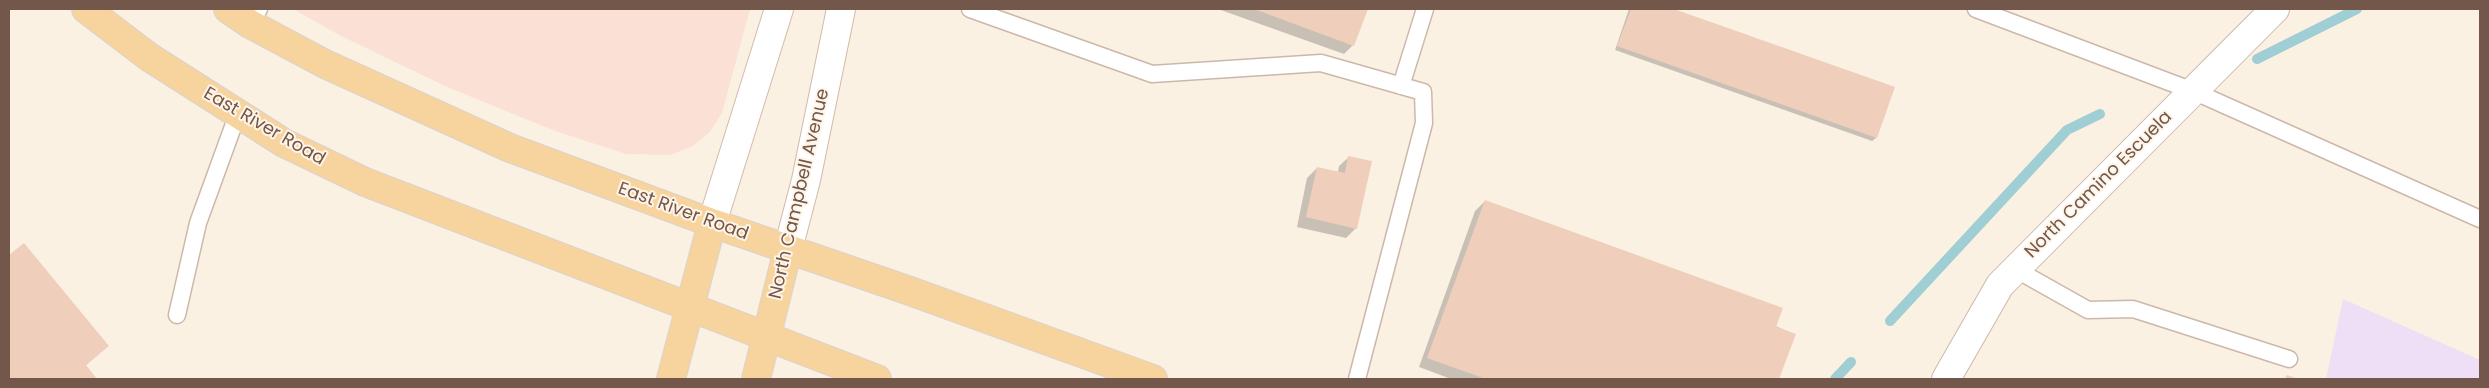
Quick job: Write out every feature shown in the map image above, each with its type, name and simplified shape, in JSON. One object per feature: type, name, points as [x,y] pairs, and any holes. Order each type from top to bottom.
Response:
[{"type":"main road","name":"East River Road","points":[[86,9],[149,57],[284,143],[365,182],[877,379]]},
{"type":"main road","name":"East River Road","points":[[228,9],[255,17],[325,64],[510,148],[712,223],[910,291],[1153,379]]},
{"type":"main road","points":[[671,379],[712,223]]},
{"type":"main road","name":"North Campbell Avenue","points":[[756,379],[788,249]]},
{"type":"street","points":[[712,223],[779,9]]},
{"type":"street","name":"North Campbell Avenue","points":[[788,249],[806,180],[841,9]]},
{"type":"street","name":"North Camino Escuela","points":[[1946,379],[2000,285],[2275,9]]},
{"type":"lane","points":[[970,9],[1152,74],[1320,63],[1423,92],[1424,123],[1357,379]]},
{"type":"lane","points":[[1401,86],[1425,9]]},
{"type":"lane","points":[[1976,9],[2193,90],[2480,219]]},
{"type":"lane","points":[[176,315],[198,223],[238,114]]},
{"type":"lane","points":[[2015,270],[2088,310],[2133,310],[2289,359]]},
{"type":"shaded area","points":[[293,9],[750,9],[722,113],[710,132],[693,146],[670,155],[626,154],[555,131],[447,87],[341,36]]},
{"type":"shaded area","points":[[2343,299],[2480,360],[2480,379],[2326,379]]},
{"type":"building","points":[[1254,9],[1368,9],[1354,46]]},
{"type":"building","points":[[1631,9],[1674,9],[1895,87],[1877,138],[1617,46]]},
{"type":"building","points":[[1348,156],[1372,161],[1357,229],[1306,217],[1317,167],[1345,173]]},
{"type":"building","points":[[1485,200],[1783,308],[1776,327],[1796,334],[1779,379],[1486,379],[1427,358]]},
{"type":"building","points":[[24,243],[109,346],[86,365],[97,379],[9,379],[9,255]]},
{"type":"building","points":[[2287,375],[2298,379],[2285,379]]},
{"type":"waterway","points":[[2257,59],[2357,9]]},
{"type":"waterway","points":[[1890,321],[2067,130],[2100,114]]},
{"type":"waterway","points":[[1835,379],[1851,362]]}]
